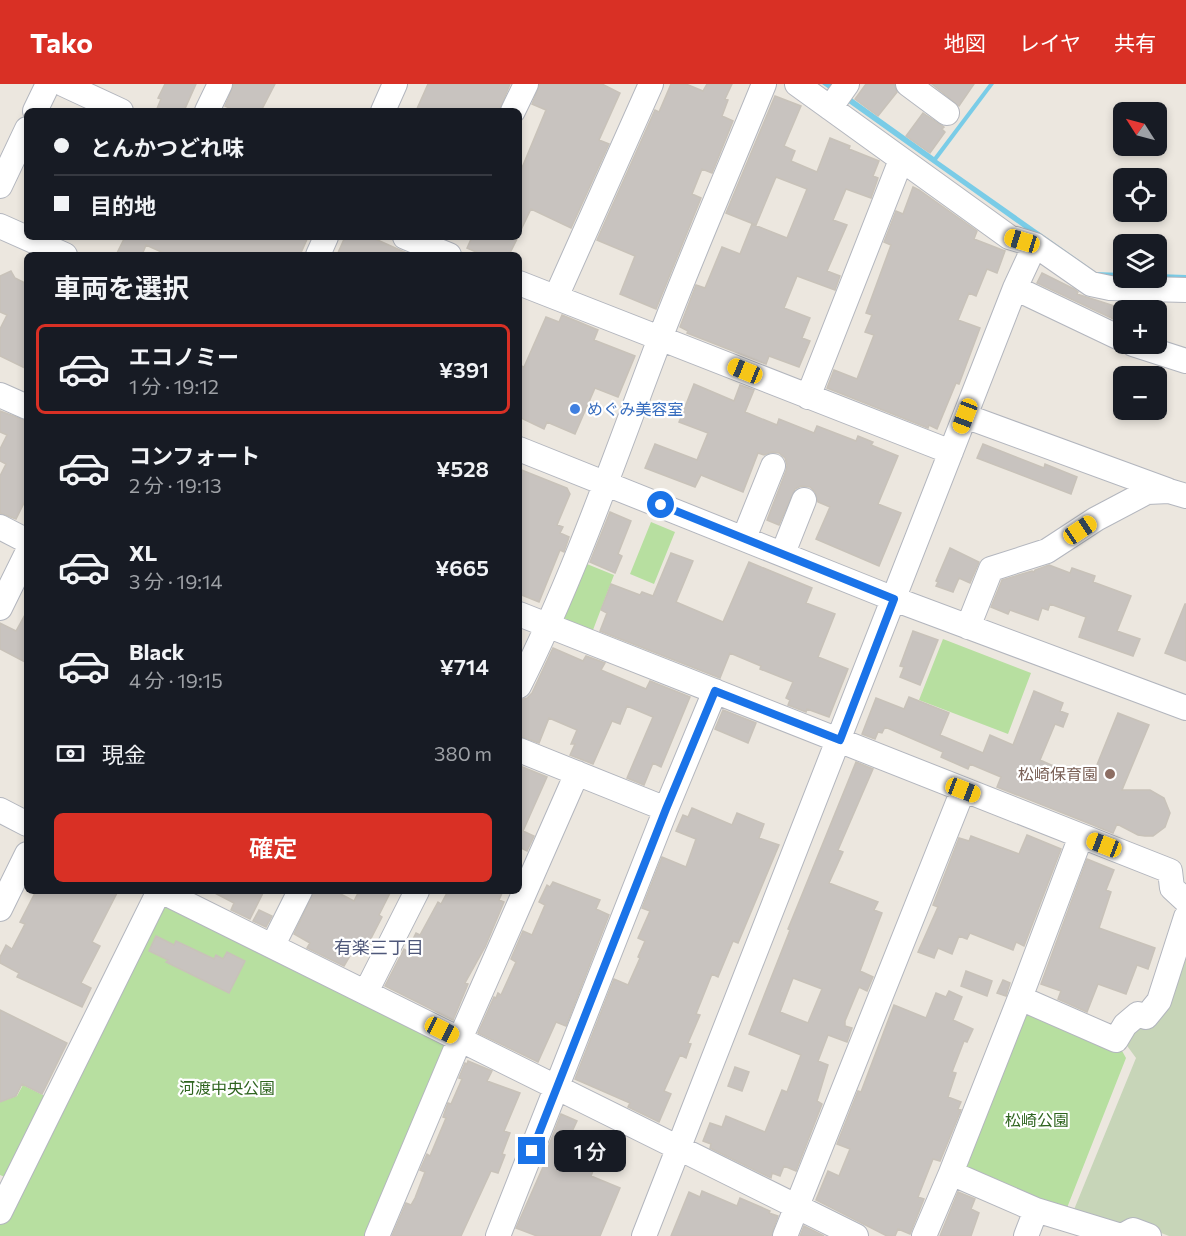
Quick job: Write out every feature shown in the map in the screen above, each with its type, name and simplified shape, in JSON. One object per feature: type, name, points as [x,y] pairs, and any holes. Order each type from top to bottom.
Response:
[{"type":"street","points":[[36,108],[48,84]]},
{"type":"street","points":[[63,84],[115,108]]},
{"type":"street","points":[[208,108],[220,84]]},
{"type":"street","points":[[384,108],[395,84]]},
{"type":"street","points":[[514,108],[526,84]]},
{"type":"street","points":[[556,297],[651,84]]},
{"type":"street","points":[[522,680],[549,626],[661,338],[764,84]]},
{"type":"street","points":[[797,84],[1009,237],[1035,245],[1091,284],[1110,288],[1186,290]]},
{"type":"street","points":[[830,108],[847,84]]},
{"type":"street","points":[[908,84],[947,113]]},
{"type":"street","points":[[0,186],[24,135]]},
{"type":"street","points":[[808,397],[901,160]]},
{"type":"street","points":[[0,226],[24,237]]},
{"type":"street","points":[[31,240],[58,252]]},
{"type":"street","points":[[412,240],[442,252]]},
{"type":"street","points":[[644,1236],[1015,288],[1035,245]]},
{"type":"street","points":[[522,284],[951,452]]},
{"type":"street","points":[[1015,288],[1113,335]]},
{"type":"street","points":[[1164,354],[1186,361]]},
{"type":"street","points":[[0,395],[24,406]]},
{"type":"street","points":[[965,416],[1178,494]]},
{"type":"street","points":[[522,449],[894,599],[1186,708]]},
{"type":"street","points":[[744,538],[773,466]]},
{"type":"street","points":[[968,627],[991,569],[1047,551],[1096,519],[1148,492],[1178,494]]},
{"type":"street","points":[[783,553],[804,500]]},
{"type":"street","points":[[0,527],[24,539]]},
{"type":"street","points":[[0,608],[24,559]]},
{"type":"street","points":[[522,615],[1170,871],[1172,888],[1186,901]]},
{"type":"street","points":[[498,1236],[666,809],[715,691]]},
{"type":"street","points":[[522,751],[666,809]]},
{"type":"street","points":[[377,1236],[460,1039],[577,773]]},
{"type":"street","points":[[785,1236],[963,790]]},
{"type":"street","points":[[0,810],[24,822]]},
{"type":"street","points":[[924,1236],[951,1173],[1082,836]]},
{"type":"street","points":[[0,909],[24,860]]},
{"type":"street","points":[[0,1212],[159,894]]},
{"type":"street","points":[[166,894],[856,1236]]},
{"type":"street","points":[[273,945],[298,894]]},
{"type":"street","points":[[366,992],[415,894]]},
{"type":"street","points":[[1020,998],[1116,1040],[1125,1025],[1138,1014],[1146,1017],[1159,1001],[1186,917]]},
{"type":"street","points":[[951,1173],[1036,1210],[1122,1236],[1133,1230],[1149,1236]]},
{"type":"street","points":[[1026,1236],[1036,1210]]},
{"type":"green space","points":[[651,522],[675,532],[654,584],[630,574]]},
{"type":"green space","points":[[582,562],[614,575],[593,630],[563,619]]},
{"type":"green space","points":[[943,639],[1031,673],[1008,734],[919,700]]},
{"type":"green space","name":"河渡中央公園","points":[[158,894],[165,894],[460,1039],[377,1236],[0,1236],[0,1212]]},
{"type":"green space","points":[[1186,937],[1186,1236],[1169,1236],[1138,1224],[1127,1229],[1073,1212],[1136,1058],[1125,1043]]},
{"type":"green space","name":"松崎公園","points":[[1020,998],[1116,1040],[1126,1058],[1063,1218],[951,1173]]},
{"type":"green space","points":[[23,1085],[45,1096],[5,1177],[0,1175],[0,1102],[17,1096]]},
{"type":"water","points":[[822,84],[832,84],[934,157],[989,84],[994,84],[937,160],[1096,272],[1113,273],[1113,279],[1094,278]]},
{"type":"water","points":[[1167,274],[1186,275],[1186,281],[1167,280]]},
{"type":"building","points":[[165,84],[196,84],[185,108],[157,108],[161,99],[158,98]]},
{"type":"building","points":[[234,84],[275,84],[263,108],[225,106]]},
{"type":"building","points":[[428,84],[510,84],[500,108],[417,108]]},
{"type":"building","points":[[540,84],[602,84],[620,93],[599,140],[609,144],[571,228],[531,209],[522,228],[522,168],[546,110],[532,104]]},
{"type":"building","points":[[671,84],[686,84],[703,91],[707,84],[732,84],[725,99],[728,100],[722,116],[733,121],[712,173],[702,169],[692,194],[701,198],[656,309],[620,294],[635,256],[597,240],[655,110],[659,112]]},
{"type":"building","points":[[866,84],[894,84],[897,92],[878,116],[855,99]]},
{"type":"building","points":[[932,84],[974,84],[959,106]]},
{"type":"building","points":[[775,96],[801,106],[784,146],[795,151],[791,161],[817,172],[830,138],[850,146],[849,149],[879,161],[873,176],[878,178],[871,198],[846,189],[833,220],[847,225],[827,271],[840,276],[835,290],[797,276],[784,308],[810,318],[802,338],[810,341],[799,367],[769,356],[766,364],[687,333],[688,331],[680,327],[696,285],[705,288],[722,247],[740,254],[752,224],[787,238],[807,189],[776,177],[756,225],[726,213]]},
{"type":"building","points":[[923,113],[944,127],[942,129],[945,132],[930,153],[906,136]]},
{"type":"building","points":[[913,187],[977,231],[974,239],[1005,251],[997,273],[987,269],[976,296],[969,293],[958,320],[980,328],[959,384],[956,383],[937,429],[929,425],[928,428],[827,388],[834,370],[857,379],[874,335],[865,332],[872,315],[866,313],[891,245],[884,242],[896,211],[903,214]]},
{"type":"building","points":[[124,240],[307,240],[301,252],[161,252],[146,245],[143,252],[118,252]]},
{"type":"building","points":[[344,240],[378,240],[404,252],[338,252]]},
{"type":"building","points":[[471,240],[516,240],[510,252],[476,252],[467,248]]},
{"type":"building","points":[[11,271],[15,278],[24,282],[24,368],[0,356],[0,329],[7,315],[0,312],[0,276]]},
{"type":"building","points":[[1042,273],[1074,289],[1078,292],[1077,294],[1113,305],[1113,319],[1037,283]]},
{"type":"building","points":[[562,315],[598,330],[594,340],[635,356],[618,397],[595,388],[575,434],[547,422],[544,429],[522,418],[522,366],[524,367],[546,317],[559,322]]},
{"type":"building","points":[[694,384],[734,401],[740,385],[754,390],[745,412],[777,425],[779,419],[814,433],[817,426],[856,441],[858,436],[873,442],[871,445],[898,456],[878,504],[901,513],[879,566],[816,539],[830,507],[818,502],[815,492],[810,487],[801,486],[795,489],[779,525],[767,520],[786,471],[785,458],[779,453],[772,452],[764,455],[758,453],[743,492],[701,475],[695,487],[645,468],[655,444],[697,460],[708,433],[679,422]]},
{"type":"building","points":[[0,411],[24,420],[24,503],[16,519],[0,513],[0,476],[6,464],[0,461],[0,449],[7,435],[0,432]]},
{"type":"building","points":[[983,444],[1044,468],[1045,464],[1077,477],[1071,494],[977,458]]},
{"type":"building","points":[[522,470],[567,488],[570,494],[557,525],[563,527],[560,533],[569,537],[564,552],[560,550],[539,602],[522,595]]},
{"type":"building","points":[[610,512],[631,521],[618,554],[622,556],[615,573],[590,562]]},
{"type":"building","points":[[950,548],[979,562],[970,583],[959,578],[953,592],[936,586]]},
{"type":"building","points":[[671,553],[693,561],[676,602],[723,622],[749,562],[812,588],[806,603],[835,614],[818,657],[848,669],[829,717],[788,705],[790,700],[786,698],[793,682],[760,669],[761,666],[730,653],[720,678],[600,631],[607,613],[601,610],[611,584],[640,595],[642,592],[653,596]]},
{"type":"building","points":[[1049,565],[1070,573],[1072,568],[1095,576],[1093,582],[1131,596],[1117,631],[1140,639],[1133,656],[1079,637],[1086,617],[1050,604],[1048,610],[1042,608],[1038,620],[1010,610],[1008,614],[991,607],[1002,580],[1034,572]]},
{"type":"building","points":[[1186,604],[1186,661],[1165,653]]},
{"type":"building","points":[[24,616],[24,661],[0,649],[0,623],[16,631]]},
{"type":"building","points":[[913,631],[938,640],[920,685],[900,677],[904,667],[900,666]]},
{"type":"building","points":[[553,648],[583,661],[586,656],[605,663],[601,670],[646,689],[650,681],[690,697],[661,767],[653,763],[644,785],[627,778],[653,717],[627,706],[620,724],[612,721],[593,764],[570,755],[575,744],[571,744],[577,730],[549,718],[539,743],[522,737],[522,699],[532,693]]},
{"type":"building","points":[[1034,691],[1063,703],[1060,711],[1068,714],[1063,727],[1055,724],[1040,760],[1090,782],[1118,713],[1149,725],[1122,790],[1150,790],[1164,798],[1170,813],[1165,827],[1153,836],[1145,836],[1138,835],[1117,824],[1113,833],[997,787],[1001,777],[970,764],[968,769],[941,757],[943,752],[885,727],[882,733],[878,732],[875,739],[862,734],[876,698],[904,709],[909,697],[949,713],[940,735],[983,753],[990,735],[1013,745]]},
{"type":"building","points":[[723,710],[756,723],[748,743],[715,729]]},
{"type":"building","points":[[856,762],[873,769],[838,850],[843,852],[829,883],[878,902],[874,910],[882,913],[860,971],[873,977],[867,991],[859,987],[845,1021],[845,1026],[852,1028],[847,1042],[828,1035],[818,1061],[828,1065],[817,1101],[822,1104],[796,1171],[784,1166],[780,1176],[772,1173],[771,1178],[710,1148],[711,1144],[703,1141],[710,1123],[722,1127],[726,1116],[765,1132],[782,1090],[787,1092],[801,1055],[749,1034],[790,930],[788,929]],"holes":[[[793,978],[822,989],[808,1023],[780,1012]]]},
{"type":"building","points":[[522,767],[547,777],[523,831],[534,836],[527,851],[522,848]]},
{"type":"building","points":[[692,808],[732,825],[737,813],[764,824],[759,838],[779,845],[738,943],[733,941],[718,977],[712,974],[696,1014],[700,1015],[688,1043],[691,1044],[686,1058],[680,1055],[664,1091],[671,1094],[659,1122],[628,1107],[630,1103],[575,1079],[614,979],[628,985],[640,958],[638,957],[645,941],[638,938],[650,911],[642,908],[662,857],[686,867],[696,839],[676,831],[683,815],[688,817]]},
{"type":"building","points":[[1027,835],[1061,849],[1024,946],[1016,942],[1013,950],[970,933],[967,939],[959,936],[952,954],[938,948],[934,958],[918,952],[938,907],[933,905],[959,838],[969,841],[971,836],[1019,854]]},
{"type":"building","points":[[1087,859],[1114,870],[1106,890],[1111,892],[1099,928],[1155,948],[1148,969],[1137,965],[1126,994],[1098,984],[1087,1012],[1058,999],[1061,991],[1041,984]]},
{"type":"building","points":[[553,882],[600,900],[596,909],[609,915],[566,1026],[556,1022],[538,1062],[478,1033],[494,997],[496,998],[498,993],[501,995],[516,962],[511,959],[523,931],[532,935],[545,905],[539,902],[547,885],[550,887]]},
{"type":"building","points":[[34,894],[116,894],[92,942],[100,946],[81,983],[91,988],[82,1007],[17,977],[19,973],[0,963],[0,957],[6,945],[12,949],[25,924],[20,922]]},
{"type":"building","points":[[217,894],[262,894],[250,919],[231,910],[234,903]]},
{"type":"building","points":[[313,894],[341,894],[354,901],[358,894],[390,894],[379,915],[382,917],[363,954],[354,949],[344,966],[307,948],[310,943],[294,934]]},
{"type":"building","points":[[446,894],[502,894],[499,900],[504,902],[485,947],[465,983],[468,984],[453,1020],[385,986],[404,949],[407,951],[416,933],[420,935],[438,902],[441,904]]},
{"type":"building","points":[[259,910],[272,916],[266,927],[253,921]]},
{"type":"building","points":[[156,936],[174,945],[176,941],[214,959],[216,955],[223,959],[227,952],[245,961],[229,993],[166,962],[168,960],[149,951]]},
{"type":"building","points":[[966,971],[992,981],[987,996],[961,986]]},
{"type":"building","points":[[1003,980],[1010,983],[1006,996],[997,993]]},
{"type":"building","points":[[949,991],[962,997],[953,1020],[973,1029],[967,1042],[964,1041],[952,1072],[956,1073],[948,1097],[961,1102],[958,1109],[961,1110],[940,1161],[933,1159],[918,1197],[924,1199],[910,1234],[898,1229],[895,1236],[887,1236],[816,1200],[828,1171],[839,1176],[850,1149],[837,1144],[858,1091],[861,1092],[894,1005],[926,1018],[936,993],[946,997]]},
{"type":"building","points":[[0,1010],[67,1043],[42,1094],[22,1084],[16,1096],[0,1102]]},
{"type":"building","points":[[468,1061],[492,1071],[487,1081],[520,1093],[504,1131],[510,1133],[498,1173],[491,1171],[461,1236],[392,1236],[406,1203],[411,1205],[415,1198],[425,1172],[420,1170],[427,1154],[430,1156],[446,1118],[443,1117],[448,1103],[451,1104],[462,1079],[459,1078]]},
{"type":"building","points":[[735,1067],[749,1072],[742,1091],[728,1086]]},
{"type":"building","points":[[561,1114],[577,1121],[570,1136],[602,1148],[591,1176],[620,1188],[600,1236],[537,1236],[516,1228],[543,1167],[541,1166]]},
{"type":"building","points":[[702,1191],[737,1206],[740,1198],[778,1216],[771,1236],[671,1236],[689,1192],[700,1197]]},
{"type":"building","points":[[958,1192],[975,1199],[971,1209],[979,1213],[971,1236],[940,1236]]},
{"type":"building","points":[[804,1226],[824,1236],[800,1236]]},
{"type":"place","name":"めぐみ美容室","points":[[575,409]]},
{"type":"place","name":"松崎保育園","points":[[1110,774]]},
{"type":"district","name":"有楽三丁目","points":[[379,948]]},
{"type":"route","points":[[532,1151],[666,809],[715,691],[840,740],[894,599],[661,505]]}]
